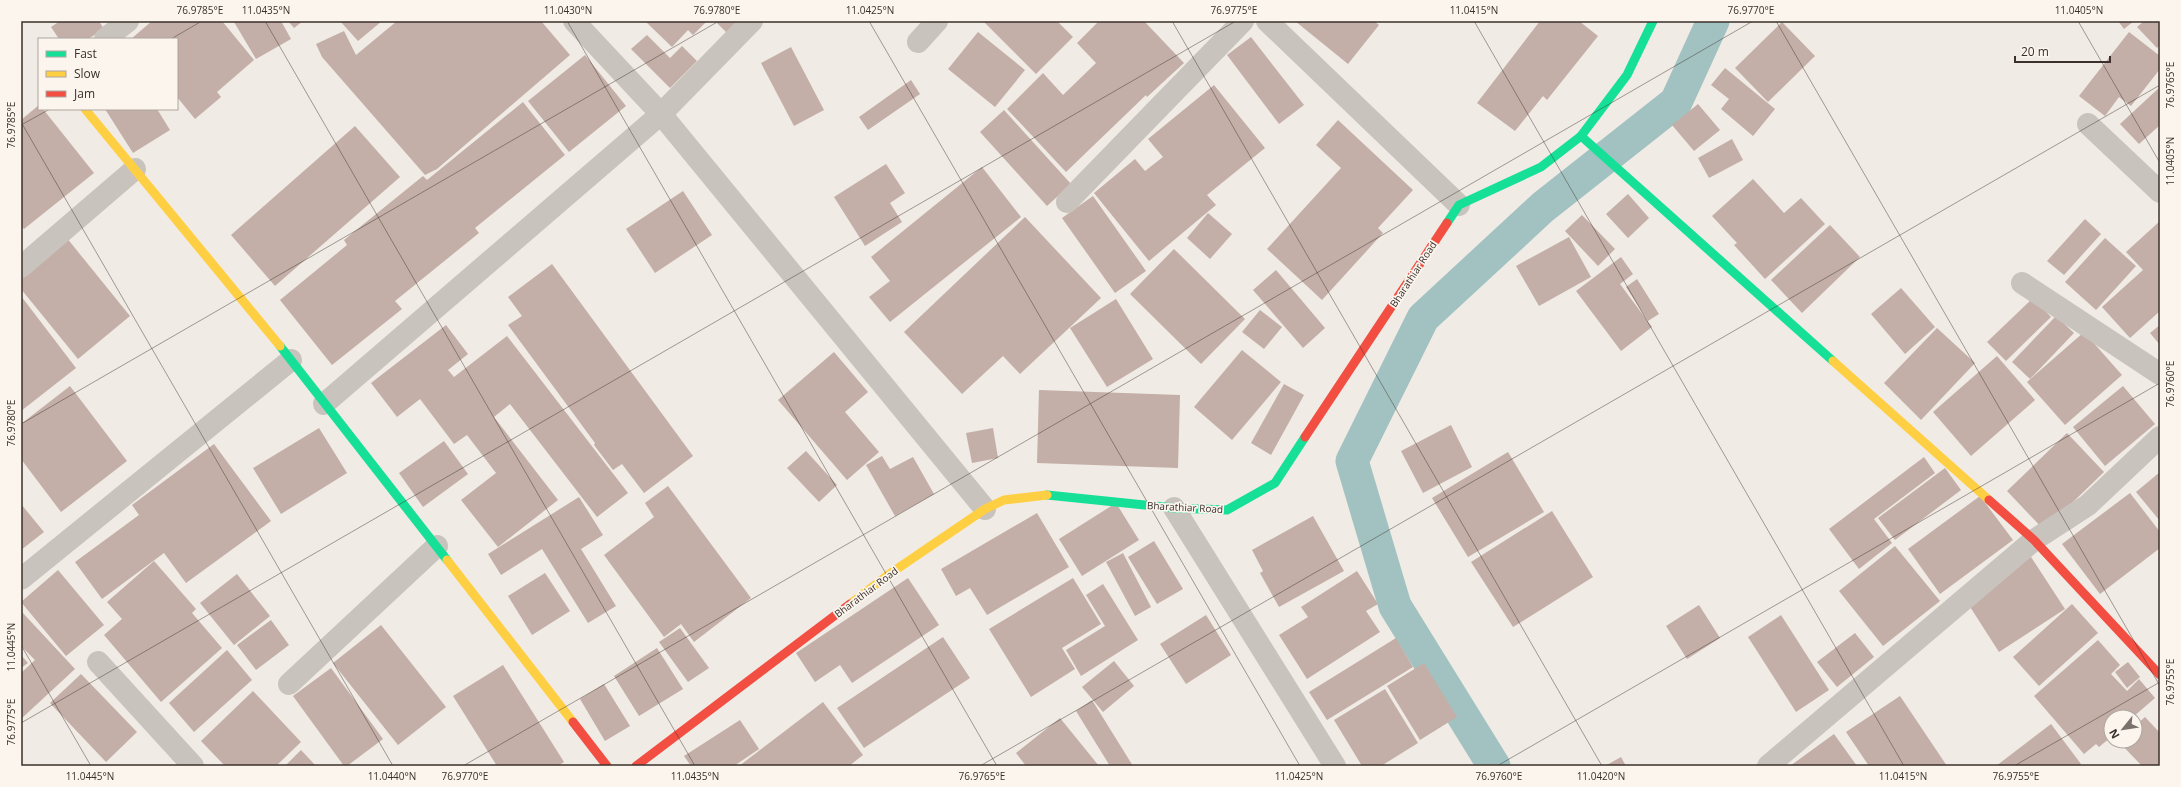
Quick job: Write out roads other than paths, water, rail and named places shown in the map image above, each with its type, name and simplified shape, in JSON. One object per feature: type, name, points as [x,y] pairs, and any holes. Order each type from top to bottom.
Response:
[{"type":"street","points":[[105,38],[128,21]]},
{"type":"street","points":[[574,21],[660,114],[985,509]]},
{"type":"street","points":[[324,404],[660,114],[752,21]]},
{"type":"street","points":[[918,42],[937,21]]},
{"type":"street","points":[[1067,202],[1243,21]]},
{"type":"street","points":[[1267,21],[1459,205],[1541,167],[1582,137],[1627,75],[1653,21]]},
{"type":"street","points":[[87,110],[290,360],[437,546],[607,766]]},
{"type":"street","points":[[2088,124],[2160,192]]},
{"type":"street","points":[[1582,137],[2034,540],[2160,675]]},
{"type":"street","points":[[21,267],[134,169]]},
{"type":"street","name":"Bharathiar Road","points":[[636,766],[888,575],[985,509],[1004,500],[1046,495],[1174,508],[1227,510],[1275,483],[1459,205]]},
{"type":"street","points":[[2022,283],[2160,374]]},
{"type":"street","points":[[21,579],[290,360]]},
{"type":"street","points":[[1768,766],[2034,540],[2088,505],[2160,437]]},
{"type":"street","points":[[1174,508],[1335,766]]},
{"type":"street","points":[[289,684],[437,546]]},
{"type":"street","points":[[98,662],[193,766]]},
{"type":"waterway","points":[[1494,766],[1395,606],[1352,461],[1423,318],[1543,207],[1676,102],[1713,21]]}]
